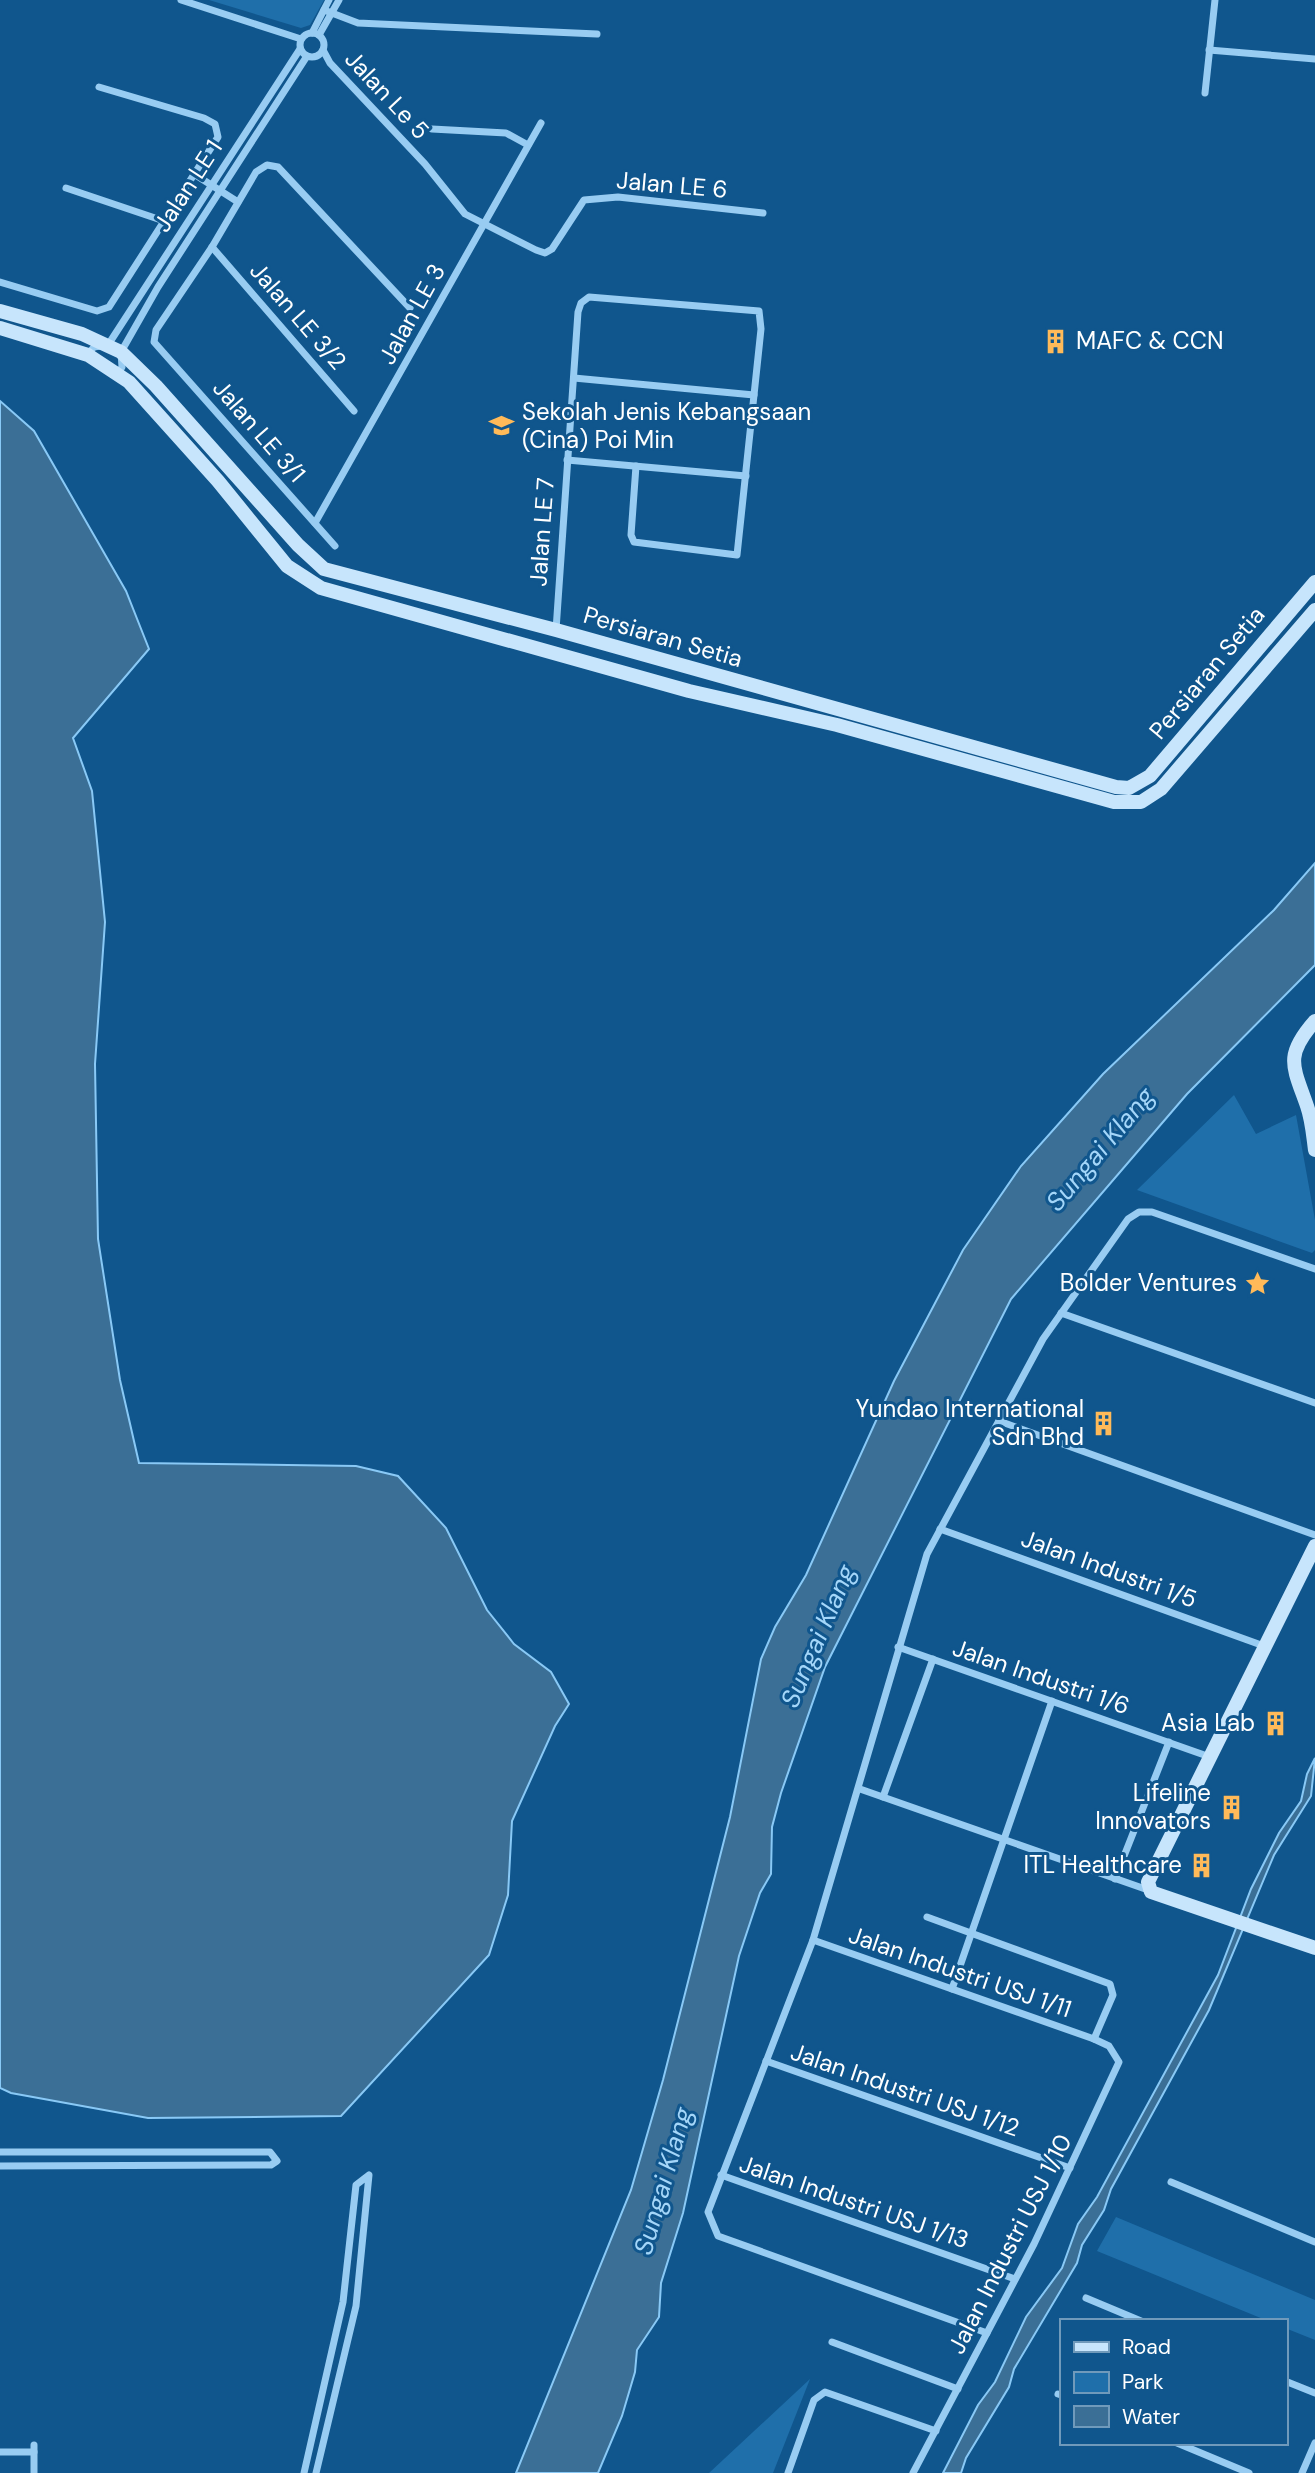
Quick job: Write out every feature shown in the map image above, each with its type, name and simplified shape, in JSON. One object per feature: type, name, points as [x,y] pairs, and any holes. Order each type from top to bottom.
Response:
[{"type":"street","points":[[181,0],[301,39],[315,34],[327,12],[339,0]]},
{"type":"street","points":[[327,12],[329,0]]},
{"type":"street","points":[[1205,93],[1214,0]]},
{"type":"street","points":[[327,12],[358,23],[597,34]]},
{"type":"street","points":[[301,39],[300,49],[307,56],[313,57],[323,50],[324,45],[315,34]]},
{"type":"street","name":"Jalan LE 1","points":[[114,348],[212,185],[300,49]]},
{"type":"street","name":"Jalan Le 5","points":[[323,50],[330,63],[425,164],[457,206],[484,225]]},
{"type":"street","points":[[1209,50],[1315,59]]},
{"type":"street","name":"Jalan LE 1","points":[[114,348],[307,56]]},
{"type":"street","points":[[0,282],[103,311],[114,300],[218,137],[215,124],[204,118],[99,88]]},
{"type":"street","name":"Jalan LE 3","points":[[315,523],[541,123]]},
{"type":"street","points":[[432,129],[506,133],[528,145]]},
{"type":"street","points":[[212,247],[261,167],[278,167],[410,308]]},
{"type":"street","points":[[194,174],[238,202]]},
{"type":"street","points":[[66,188],[164,221]]},
{"type":"street","name":"Jalan LE 6","points":[[484,225],[545,253],[552,249],[584,201],[618,197],[763,213]]},
{"type":"street","name":"Jalan LE 3/1","points":[[212,247],[156,330],[155,342],[335,546]]},
{"type":"street","name":"Jalan LE 3/2","points":[[212,247],[354,411]]},
{"type":"street","name":"Jalan LE 7","points":[[556,629],[566,460],[578,312],[581,303],[589,297],[759,312],[762,319],[754,395]]},
{"type":"street","name":"Persiaran Setia","points":[[0,311],[39,320],[114,348],[156,386],[298,545],[324,569],[556,629],[1103,784],[1133,786],[1150,776],[1315,582]]},
{"type":"street","name":"Persiaran Setia","points":[[0,328],[88,355],[118,374],[184,443],[287,566],[308,582],[338,594],[551,653],[733,702],[837,725],[1114,802],[1135,803],[1152,797],[1161,789],[1315,610]]},
{"type":"street","points":[[88,355],[89,349],[114,348],[122,367],[118,374]]},
{"type":"street","points":[[574,377],[754,395],[735,556],[634,542],[631,535],[636,466]]},
{"type":"street","points":[[566,460],[746,476]]},
{"type":"street","points":[[551,653],[556,629]]},
{"type":"street","points":[[1133,786],[1135,803]]},
{"type":"street","points":[[1315,1021],[1297,1045],[1292,1063],[1308,1108],[1315,1150]]},
{"type":"street","points":[[987,2333],[718,2236],[708,2212],[720,2175],[813,1940],[860,1789],[915,1589],[940,1529],[1061,1312],[1128,1219],[1139,1212],[1152,1212],[1315,1269]]},
{"type":"street","points":[[1061,1312],[1315,1403]]},
{"type":"street","points":[[999,1421],[1315,1535]]},
{"type":"street","name":"Jalan Industri 1/5","points":[[940,1529],[1265,1647]]},
{"type":"street","points":[[1151,1892],[1148,1882],[1315,1546]]},
{"type":"street","name":"Jalan Industri 1/6","points":[[898,1647],[1211,1757]]},
{"type":"street","points":[[883,1797],[933,1659]]},
{"type":"street","points":[[952,1989],[1052,1701]]},
{"type":"street","points":[[1115,1880],[1169,1742]]},
{"type":"street","points":[[860,1789],[1315,1948]]},
{"type":"street","points":[[927,1917],[1111,1984],[1113,1995],[1094,2039]]},
{"type":"street","name":"Jalan Industri USJ 1/11","points":[[813,1940],[1094,2039]]},
{"type":"street","name":"Jalan Industri USJ 1/10","points":[[913,2473],[1015,2279],[1118,2068],[1118,2056],[1114,2050],[1094,2039]]},
{"type":"street","name":"Jalan Industri USJ 1/12","points":[[766,2061],[1070,2168]]},
{"type":"street","points":[[0,2152],[270,2152],[277,2161],[271,2165],[0,2166]]},
{"type":"street","points":[[304,2473],[343,2302],[356,2185],[369,2175],[356,2306],[316,2473]]},
{"type":"street","name":"Jalan Industri USJ 1/13","points":[[720,2175],[1015,2279]]},
{"type":"street","points":[[1171,2182],[1315,2242]]},
{"type":"street","points":[[1086,2298],[1136,2319]]},
{"type":"street","points":[[832,2342],[958,2389]]},
{"type":"street","points":[[1287,2382],[1315,2393]]},
{"type":"street","points":[[788,2473],[814,2400],[825,2392],[936,2431]]},
{"type":"street","points":[[1302,2473],[1315,2443]]},
{"type":"street","points":[[1182,2445],[1249,2473]]},
{"type":"street","points":[[0,2452],[34,2449],[34,2473]]},
{"type":"green space","points":[[209,0],[324,0],[310,25],[301,28]]},
{"type":"green space","points":[[1234,1095],[1256,1134],[1296,1115],[1315,1220],[1315,1250],[1312,1253],[1137,1190]]},
{"type":"green space","points":[[1116,2217],[1315,2300],[1315,2340],[1287,2329],[1287,2319],[1263,2319],[1097,2251]]},
{"type":"green space","points":[[810,2379],[773,2473],[709,2473]]},
{"type":"water","points":[[0,401],[34,431],[126,591],[149,649],[73,738],[92,791],[105,922],[95,1064],[98,1239],[120,1380],[139,1463],[356,1466],[398,1476],[446,1528],[487,1610],[514,1644],[551,1672],[569,1704],[555,1726],[512,1821],[508,1895],[489,1955],[341,2116],[148,2118],[11,2093],[0,2088]]},
{"type":"water","name":"Sungai Klang","points":[[1315,863],[1315,965],[1187,1094],[1011,1299],[825,1667],[781,1793],[772,1827],[771,1874],[760,1893],[739,1956],[683,2213],[661,2283],[659,2317],[637,2350],[635,2372],[622,2416],[598,2473],[516,2473],[631,2190],[663,2080],[730,1817],[761,1659],[775,1627],[806,1575],[894,1381],[963,1250],[1021,1166],[1103,1074],[1274,910]]},
{"type":"water","points":[[1315,1758],[1311,1796],[1274,1855],[1209,2010],[1111,2189],[1104,2210],[1082,2245],[1077,2263],[1014,2369],[1009,2387],[966,2458],[961,2473],[943,2473],[978,2405],[995,2382],[1026,2317],[1062,2268],[1078,2224],[1097,2197],[1218,1975],[1251,1889],[1279,1833],[1301,1801],[1307,1774]]},
{"type":"place","name":"MAFC & CCN","points":[[1056,341]]},
{"type":"place","name":"Sekolah Jenis Kebangsaan (Cina) Poi Min","points":[[502,426]]},
{"type":"place","name":"Bolder Ventures","points":[[1257,1283]]},
{"type":"place","name":"Yundao International Sdn Bhd","points":[[1104,1423]]},
{"type":"place","name":"Asia Lab","points":[[1275,1723]]},
{"type":"place","name":"Lifeline Innovators","points":[[1231,1807]]},
{"type":"place","name":"ITL Healthcare","points":[[1202,1865]]}]
